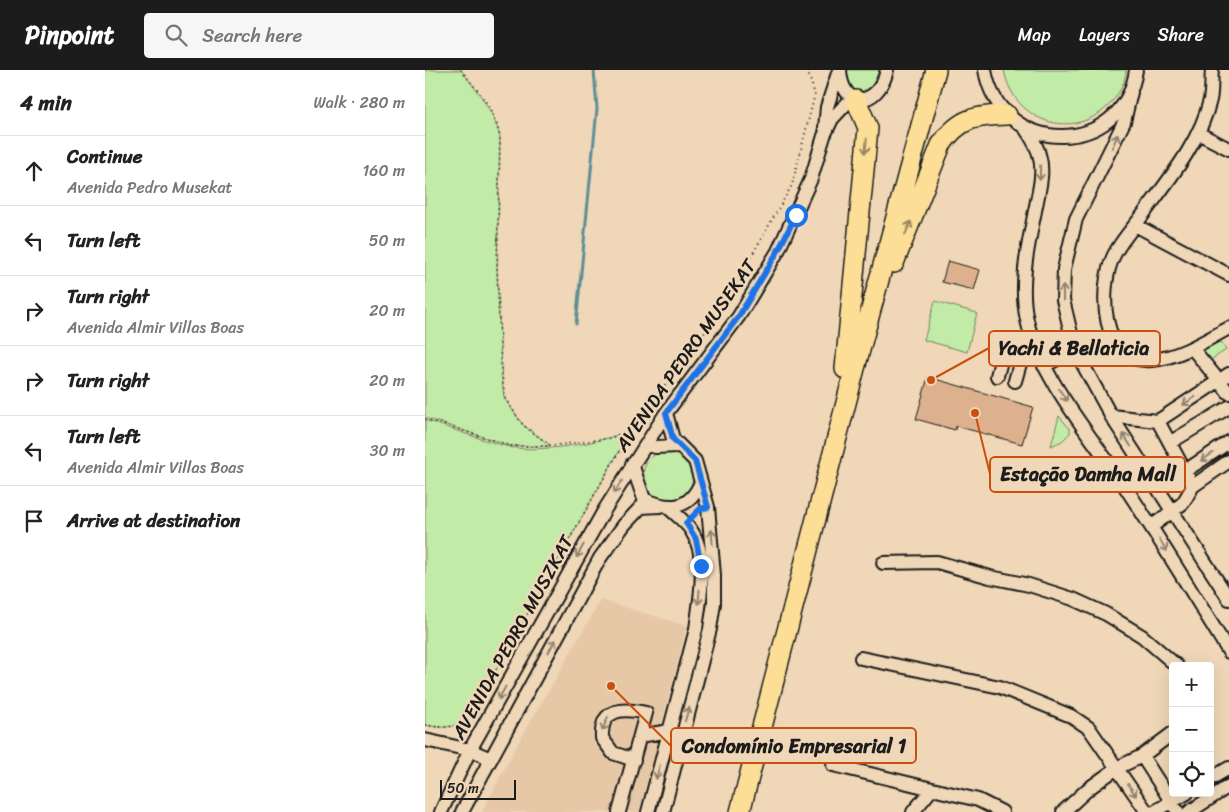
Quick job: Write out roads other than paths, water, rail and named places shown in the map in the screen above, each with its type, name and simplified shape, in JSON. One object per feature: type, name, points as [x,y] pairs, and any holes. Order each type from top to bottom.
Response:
[{"type":"highway","points":[[740,812],[924,70]]},
{"type":"highway","points":[[728,812],[849,370],[936,70]]},
{"type":"highway","points":[[849,370],[868,128],[856,100]]},
{"type":"highway","points":[[849,370],[941,145],[950,132],[961,123],[981,116],[1007,116]]},
{"type":"street","points":[[839,70],[845,90],[856,100]]},
{"type":"street","name":"AVENIDA PEDRO MUSEKAT","points":[[605,509],[666,413],[739,316],[778,251],[811,179],[824,136],[827,108],[839,70]]},
{"type":"street","name":"AVENIDA PEDRO MUSEKAT","points":[[824,136],[836,113],[845,104],[871,97],[880,90],[887,70]]},
{"type":"street","points":[[985,70],[987,81],[995,100],[1007,116],[1025,128],[1043,135],[1062,137],[1081,134],[1099,127],[1114,115],[1131,92]]},
{"type":"street","points":[[1136,70],[1123,122],[1076,219],[1067,251],[1063,300],[1075,350],[1111,416],[1229,599]]},
{"type":"street","points":[[1212,70],[1210,100],[1198,133],[1178,166],[1114,256],[1105,288],[1110,331],[1117,344],[1136,359],[1153,360],[1192,348],[1229,328]]},
{"type":"street","points":[[1025,128],[1035,142],[1041,160],[1040,184],[1027,250],[1025,300],[1027,319],[1044,366],[1151,527],[1229,652]]},
{"type":"street","points":[[1198,133],[1229,149]]},
{"type":"street","points":[[1135,224],[1228,275]]},
{"type":"street","points":[[1011,343],[1023,353],[1002,378],[1011,343]]},
{"type":"street","points":[[1192,348],[1224,377],[1229,393]]},
{"type":"street","points":[[1044,366],[1075,350]]},
{"type":"street","points":[[1111,416],[1158,421],[1224,377]]},
{"type":"street","points":[[1171,442],[1229,407]]},
{"type":"street","points":[[648,812],[710,629],[713,604],[710,520],[701,482],[695,461],[673,439],[666,413]]},
{"type":"street","points":[[1158,421],[1193,486]]},
{"type":"street","points":[[1185,471],[1229,442]]},
{"type":"street","points":[[647,445],[656,447],[678,446]]},
{"type":"street","points":[[1151,527],[1173,513],[1183,503],[1193,486],[1229,461]]},
{"type":"street","points":[[632,464],[644,499],[664,507],[691,530],[699,548],[701,566],[696,629],[675,734],[663,812]]},
{"type":"street","points":[[664,507],[675,507],[691,498],[701,482]]},
{"type":"street","name":"AVENIDA PEDRO MUSZKAT","points":[[462,812],[600,558],[624,525],[641,507],[664,507]]},
{"type":"street","name":"AVENIDA PEDRO MUSZKAT","points":[[441,812],[470,750],[605,509]]},
{"type":"street","points":[[883,563],[937,562],[990,577],[1029,584],[1073,599],[1106,614],[1142,636],[1172,662]]},
{"type":"street","points":[[861,658],[1000,687],[1053,707],[1089,728],[1147,812]]},
{"type":"street","points":[[619,812],[634,760],[646,712],[622,709],[610,714],[603,725],[602,738],[608,749],[619,756],[634,760]]},
{"type":"street","points":[[640,736],[675,734]]},
{"type":"street","points":[[1063,812],[1088,789],[1117,768],[1141,756],[1169,736]]},
{"type":"street","points":[[425,740],[470,750],[491,759]]},
{"type":"street","points":[[1141,756],[1175,807]]},
{"type":"street","points":[[833,765],[978,800],[1001,812]]},
{"type":"street","points":[[1214,777],[1229,768]]},
{"type":"street","points":[[1189,812],[1229,786]]},
{"type":"street","points":[[913,812],[932,789]]},
{"type":"street","points":[[1154,812],[1175,807],[1184,797]]},
{"type":"waterway","points":[[576,324],[597,109],[594,70]]},
{"type":"place","name":"Yachi & Bellaticia","points":[[931,380]]},
{"type":"place","name":"Estação Damha Mall","points":[[975,413]]},
{"type":"place","name":"Condomínio Empresarial 1","points":[[611,686]]}]
